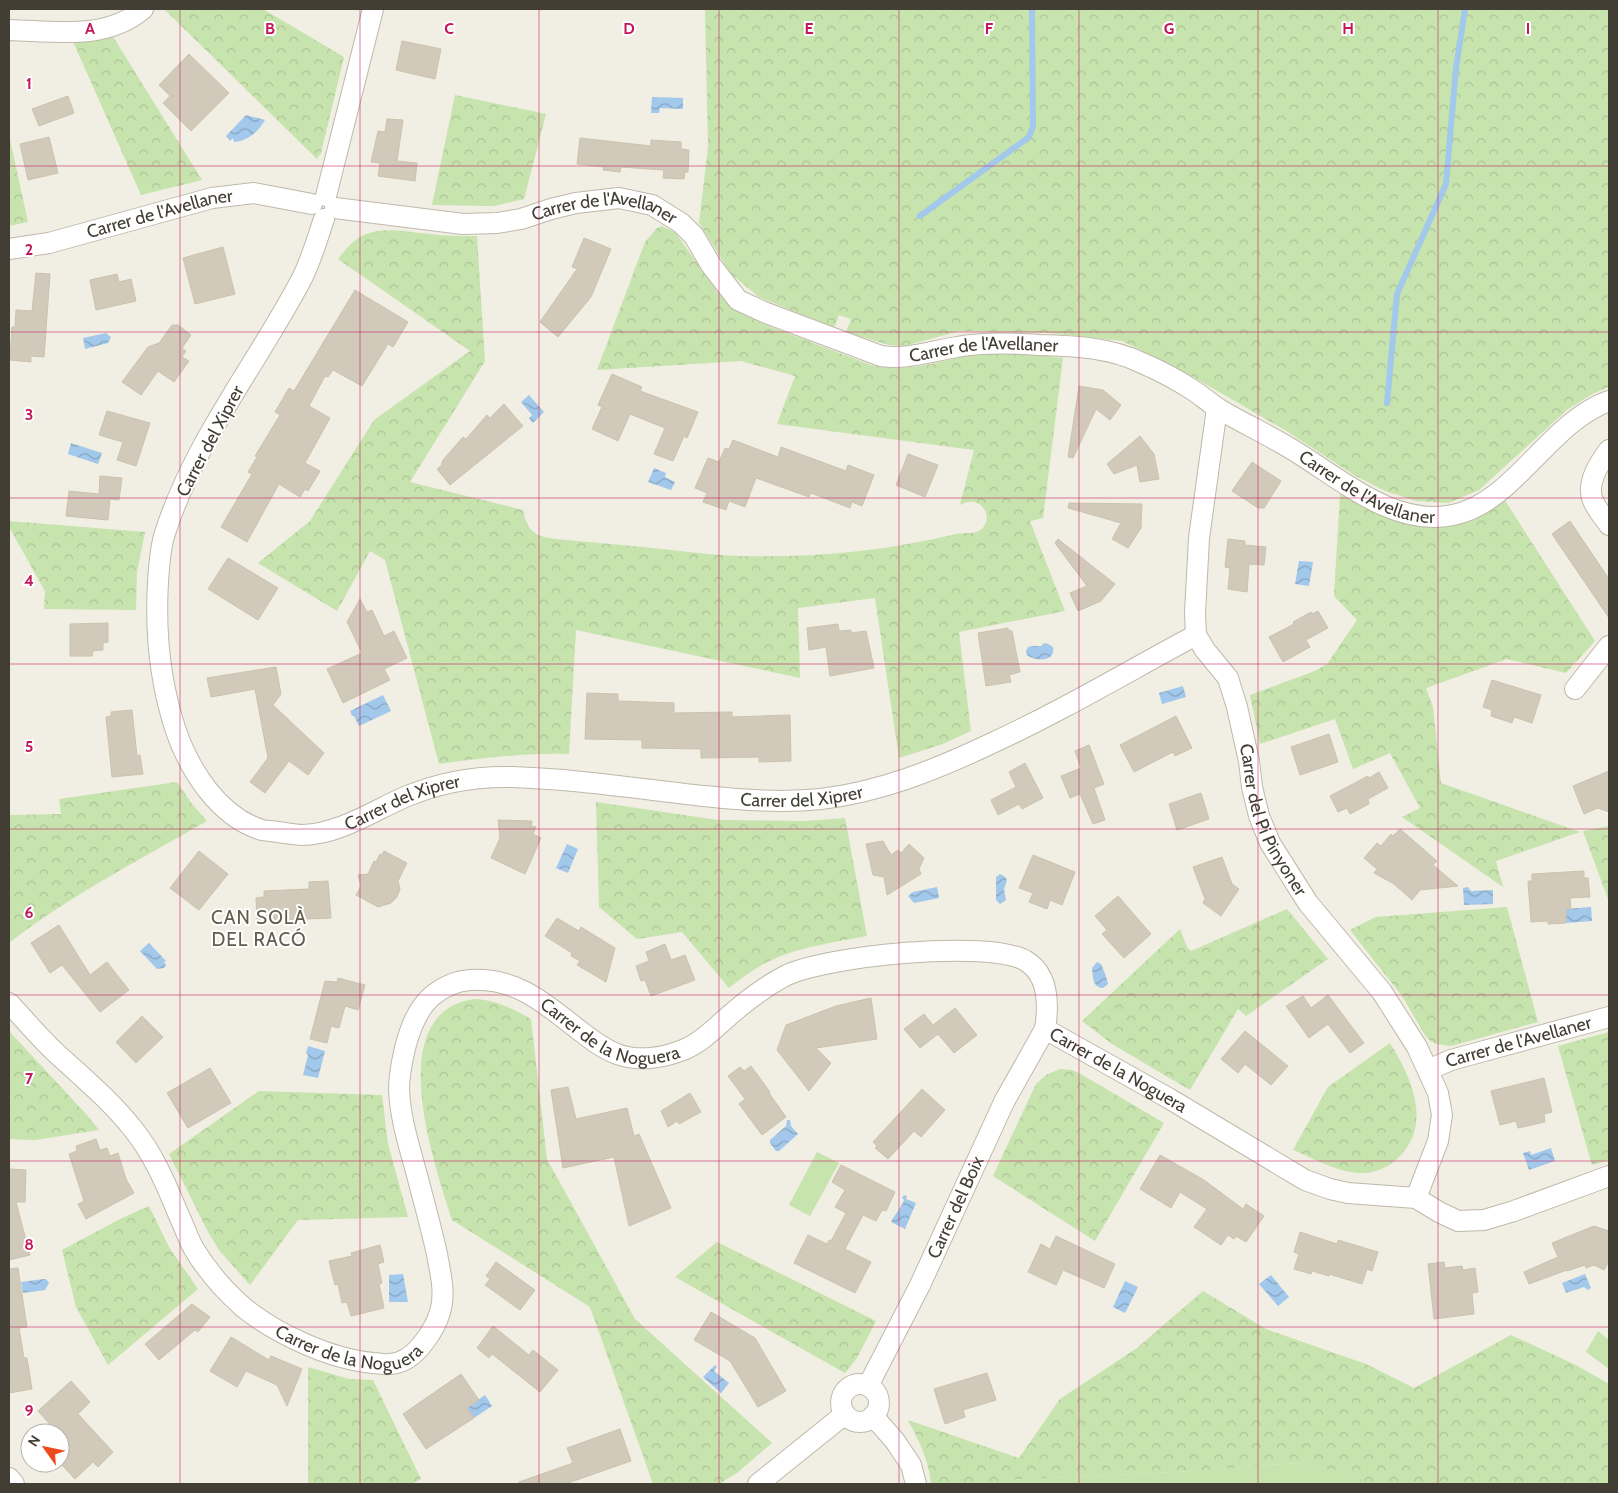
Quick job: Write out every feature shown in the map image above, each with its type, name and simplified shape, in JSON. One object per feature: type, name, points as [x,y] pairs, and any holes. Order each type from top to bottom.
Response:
[{"type":"street","points":[[9,30],[100,30],[119,24],[143,9]]},
{"type":"street","name":"Carrer del Xiprer","points":[[373,9],[324,207],[303,277],[210,435],[186,481],[164,535],[159,566],[156,611],[162,677],[169,711],[180,742],[196,774],[220,803],[238,818],[260,829],[303,835],[325,832],[432,787],[484,778],[507,777],[554,779],[751,800],[820,799],[864,792],[927,772],[1034,724],[1196,635]]},
{"type":"street","name":"Carrer de l'Avellaner","points":[[9,249],[48,243],[212,198],[254,193],[324,207],[464,224],[497,223],[522,219],[552,209],[619,198],[636,201],[652,205],[681,223],[694,236],[711,264],[738,300],[764,312],[881,356],[904,358],[983,343],[1093,348],[1121,354],[1142,362],[1196,392],[1217,408],[1279,442],[1348,486],[1398,510],[1434,517],[1452,516],[1466,512],[1488,500],[1514,478],[1572,422],[1609,401]]},
{"type":"street","points":[[1196,635],[1195,604],[1199,546],[1217,408]]},
{"type":"street","points":[[1609,450],[1594,474],[1591,491],[1594,504],[1609,526]]},
{"type":"street","name":"Carrer del Pi Pinyoner","points":[[1196,635],[1205,650],[1228,678],[1237,707],[1259,816],[1270,843],[1308,903],[1382,992],[1418,1047],[1438,1093],[1442,1115],[1438,1141],[1416,1198]]},
{"type":"street","points":[[1575,689],[1609,646]]},
{"type":"street","name":"Carrer de la Noguera","points":[[9,1003],[54,1050],[104,1096],[133,1128],[153,1156],[193,1247],[207,1267],[243,1306],[288,1335],[317,1349],[358,1362],[391,1364],[407,1359],[419,1349],[430,1334],[440,1314],[443,1299],[441,1276],[431,1228],[406,1135],[399,1087],[402,1064],[411,1027],[419,1012],[430,997],[461,980],[499,980],[548,1006],[607,1049],[621,1056],[640,1059],[661,1056],[686,1049],[767,987],[782,977],[802,968],[889,954],[999,952],[1023,959],[1037,970],[1046,987],[1048,1012],[1045,1029],[1170,1099],[1305,1180],[1348,1193],[1416,1198],[1458,1221],[1484,1220],[1514,1212],[1609,1176]]},
{"type":"street","name":"Carrer de l'Avellaner","points":[[1428,1070],[1461,1058],[1609,1017]]},
{"type":"street","name":"Carrer del Boix","points":[[868,1386],[920,1285],[1004,1102],[1045,1029]]},
{"type":"street","points":[[856,1385],[868,1386],[873,1389],[878,1400],[877,1411],[868,1420],[856,1421],[845,1414],[841,1402],[846,1390],[856,1385]]},
{"type":"street","points":[[758,1484],[845,1414]]},
{"type":"street","points":[[873,1416],[895,1441],[911,1465],[916,1484]]},
{"type":"street","points":[[9,1478],[14,1484]]},
{"type":"green space","points":[[164,9],[263,9],[344,57],[321,153],[317,159]]},
{"type":"green space","points":[[705,9],[1609,9],[1609,387],[1594,393],[1568,409],[1479,490],[1448,503],[1416,501],[1385,491],[1354,475],[1288,432],[1190,375],[1122,341],[1049,333],[959,331],[905,346],[889,345],[846,332],[851,319],[839,315],[834,328],[759,297],[731,274],[699,223],[708,147]]},
{"type":"green space","points":[[112,35],[202,180],[141,195],[71,37]]},
{"type":"green space","points":[[455,95],[546,114],[524,199],[494,206],[432,205]]},
{"type":"green space","points":[[9,135],[28,222],[9,226]]},
{"type":"green space","points":[[662,226],[675,232],[718,293],[733,308],[759,322],[871,365],[887,368],[912,367],[962,356],[991,354],[1063,358],[1043,518],[1030,521],[1065,611],[959,632],[971,731],[943,744],[899,758],[875,598],[798,608],[800,678],[576,630],[569,754],[504,756],[439,764],[385,560],[370,551],[337,611],[258,563],[310,521],[374,420],[470,351],[338,259],[360,237],[372,232],[388,230],[477,236],[485,361],[410,482],[523,510],[526,522],[533,532],[544,537],[714,554],[796,556],[850,552],[903,545],[956,534],[973,533],[982,529],[987,517],[985,509],[972,502],[960,505],[974,450],[777,424],[795,376],[741,361],[597,370],[645,242],[657,228]]},
{"type":"green space","points":[[1340,494],[1362,507],[1389,518],[1438,526],[1451,526],[1476,517],[1504,499],[1595,641],[1566,673],[1507,659],[1426,688],[1433,707],[1441,783],[1580,832],[1496,861],[1503,887],[1402,817],[1420,808],[1390,753],[1353,769],[1335,719],[1260,744],[1250,695],[1315,671],[1327,664],[1357,620],[1334,596]]},
{"type":"green space","points":[[9,521],[145,532],[137,572],[136,610],[44,609],[45,591],[9,527]]},
{"type":"green space","points":[[177,782],[192,804],[207,821],[56,909],[9,943],[9,815],[61,814],[59,799]]},
{"type":"green space","points":[[596,802],[718,820],[804,821],[845,818],[867,936],[820,945],[785,955],[756,968],[729,988],[682,932],[637,939],[599,907]]},
{"type":"green space","points":[[1609,826],[1609,902],[1583,831]]},
{"type":"green space","points":[[1507,907],[1538,1022],[1451,1046],[1436,1044],[1430,1041],[1402,996],[1350,930],[1376,917]]},
{"type":"green space","points":[[1287,909],[1328,959],[1246,1016],[1238,1009],[1190,1090],[1112,1044],[1082,1021],[1180,929],[1187,947],[1191,951]]},
{"type":"green space","points":[[475,999],[490,1001],[504,1006],[531,1019],[547,1159],[635,1319],[772,1443],[737,1473],[719,1484],[653,1484],[590,1307],[452,1220],[427,1130],[422,1094],[421,1060],[429,1031],[446,1010]]},
{"type":"green space","points":[[9,1031],[99,1130],[35,1140],[9,1139]]},
{"type":"green space","points":[[1609,1032],[1609,1160],[1592,1165],[1558,1046]]},
{"type":"green space","points":[[1390,1043],[1411,1085],[1417,1115],[1415,1130],[1409,1144],[1399,1157],[1388,1166],[1379,1170],[1356,1173],[1328,1165],[1293,1150],[1328,1087]]},
{"type":"green space","points":[[1060,1069],[1079,1073],[1164,1123],[1095,1241],[993,1176],[1036,1084],[1046,1075]]},
{"type":"green space","points":[[259,1091],[382,1095],[388,1144],[408,1217],[298,1220],[250,1285],[219,1250],[169,1154]]},
{"type":"green space","points":[[817,1152],[839,1163],[810,1216],[789,1205]]},
{"type":"green space","points":[[149,1206],[169,1247],[198,1289],[108,1365],[76,1307],[62,1250]]},
{"type":"green space","points":[[717,1242],[876,1321],[857,1358],[845,1373],[675,1277]]},
{"type":"green space","points":[[1203,1291],[1266,1329],[1366,1364],[1414,1388],[1511,1335],[1576,1365],[1609,1384],[1609,1484],[1367,1484],[1357,1475],[1296,1463],[1196,1471],[1010,1480],[1008,1484],[931,1484],[926,1459],[908,1420],[1019,1458],[1060,1399],[1137,1348]]},
{"type":"green space","points":[[1598,1331],[1609,1340],[1609,1369],[1586,1352]]},
{"type":"green space","points":[[308,1367],[349,1379],[373,1380],[421,1479],[412,1484],[308,1484]]},
{"type":"green space","points":[[1296,1463],[1358,1475],[1367,1484],[1008,1484],[1010,1480],[1196,1471]]},
{"type":"water","points":[[652,97],[683,98],[683,109],[660,108],[659,113],[651,113]]},
{"type":"water","points":[[246,115],[265,120],[256,132],[248,138],[234,142],[233,138],[230,141],[226,136]]},
{"type":"water","points":[[106,333],[111,337],[108,343],[85,349],[83,338]]},
{"type":"water","points":[[529,395],[544,412],[533,423],[529,418],[532,415],[521,402]]},
{"type":"water","points":[[71,443],[102,453],[98,464],[68,454]]},
{"type":"water","points":[[654,468],[666,473],[665,477],[675,482],[671,490],[648,482]]},
{"type":"water","points":[[1299,561],[1313,562],[1309,586],[1295,584]]},
{"type":"water","points":[[1044,643],[1053,647],[1051,656],[1040,660],[1027,655],[1028,647],[1041,646]]},
{"type":"water","points":[[1183,686],[1186,697],[1162,704],[1159,693]]},
{"type":"water","points":[[383,695],[391,711],[359,726],[350,711]]},
{"type":"water","points":[[567,844],[578,849],[568,873],[556,868]]},
{"type":"water","points":[[1000,874],[1007,880],[1004,889],[1006,900],[1000,904],[996,900],[996,877]]},
{"type":"water","points":[[937,887],[939,898],[914,903],[908,896],[913,892]]},
{"type":"water","points":[[1468,887],[1471,891],[1493,890],[1493,904],[1464,905],[1463,888]]},
{"type":"water","points":[[1591,907],[1592,921],[1566,923],[1566,909]]},
{"type":"water","points":[[149,943],[166,961],[164,962],[166,965],[164,968],[157,969],[140,951]]},
{"type":"water","points":[[1097,962],[1101,964],[1108,982],[1103,988],[1095,984],[1093,978],[1092,968]]},
{"type":"water","points":[[308,1046],[325,1051],[318,1078],[303,1075],[308,1055],[306,1053]]},
{"type":"water","points":[[787,1120],[790,1120],[791,1126],[798,1134],[779,1151],[776,1151],[770,1140],[786,1126]]},
{"type":"water","points":[[1551,1148],[1555,1161],[1529,1170],[1523,1153],[1530,1151],[1531,1155]]},
{"type":"water","points":[[904,1195],[907,1196],[906,1199],[916,1203],[905,1229],[891,1222],[903,1203],[904,1200],[902,1198]]},
{"type":"water","points":[[403,1274],[408,1302],[389,1302],[389,1275]]},
{"type":"water","points":[[1585,1274],[1591,1288],[1588,1290],[1584,1287],[1566,1293],[1562,1283]]},
{"type":"water","points":[[1271,1275],[1289,1297],[1278,1306],[1259,1284]]},
{"type":"water","points":[[44,1279],[49,1283],[45,1290],[23,1293],[21,1282]]},
{"type":"water","points":[[1125,1281],[1138,1287],[1125,1313],[1113,1307]]},
{"type":"water","points":[[715,1365],[717,1367],[714,1371],[729,1383],[721,1393],[703,1377]]},
{"type":"water","points":[[485,1395],[492,1406],[474,1418],[467,1408]]},
{"type":"building","points":[[402,41],[441,49],[435,79],[396,70]]},
{"type":"building","points":[[189,54],[229,93],[191,131],[163,103],[170,96],[159,85]]},
{"type":"building","points":[[68,96],[74,113],[39,126],[32,109]]},
{"type":"building","points":[[387,119],[403,120],[397,161],[417,163],[415,181],[378,176],[380,163],[371,162],[378,131],[385,132]]},
{"type":"building","points":[[49,137],[58,173],[28,180],[20,144]]},
{"type":"building","points":[[580,138],[651,146],[651,140],[681,142],[681,149],[689,150],[688,172],[685,172],[684,179],[663,178],[664,170],[621,167],[620,172],[603,170],[604,167],[577,164]]},
{"type":"building","points":[[584,238],[611,249],[591,297],[558,337],[540,322],[577,269],[572,267]]},
{"type":"building","points":[[223,247],[235,294],[195,304],[183,258]]},
{"type":"building","points":[[36,273],[50,274],[44,357],[31,356],[31,362],[10,360],[12,327],[15,327],[16,310],[32,311]]},
{"type":"building","points":[[117,274],[119,282],[131,279],[136,301],[96,310],[90,280]]},
{"type":"building","points":[[355,290],[408,322],[393,347],[388,344],[362,386],[333,370],[328,377],[325,376],[309,406],[330,418],[305,463],[320,471],[308,491],[305,489],[300,497],[279,484],[247,542],[221,527],[252,474],[248,472],[257,457],[255,456],[280,415],[275,412],[289,388],[294,391]]},
{"type":"building","points":[[172,325],[178,325],[191,335],[182,348],[186,351],[182,357],[189,361],[174,382],[158,371],[141,395],[122,382],[148,347],[159,343]]},
{"type":"building","points":[[612,374],[642,387],[640,391],[698,412],[687,438],[684,436],[673,461],[654,454],[665,428],[630,414],[618,441],[592,429],[602,407],[598,405]]},
{"type":"building","points":[[1079,386],[1103,390],[1121,405],[1110,420],[1096,409],[1073,458],[1068,457]]},
{"type":"building","points":[[504,404],[523,426],[450,485],[437,469],[441,466],[443,460],[463,437],[466,439],[487,415],[490,418]]},
{"type":"building","points":[[107,411],[150,423],[136,466],[117,460],[123,442],[99,435]]},
{"type":"building","points":[[1140,436],[1154,454],[1159,479],[1140,482],[1137,465],[1114,474],[1107,464]]},
{"type":"building","points":[[733,440],[778,457],[781,447],[846,471],[848,465],[874,475],[862,506],[852,502],[850,508],[811,493],[809,497],[756,478],[745,507],[729,501],[726,510],[703,502],[707,493],[695,488],[708,458],[719,462],[725,448],[729,449]]},
{"type":"building","points":[[908,454],[938,465],[925,497],[896,485]]},
{"type":"building","points":[[1252,462],[1281,481],[1264,508],[1258,508],[1232,491]]},
{"type":"building","points":[[100,476],[122,478],[119,500],[110,499],[108,520],[66,516],[69,491],[99,494]]},
{"type":"building","points":[[1069,503],[1142,504],[1141,528],[1128,548],[1112,539],[1121,523],[1068,508]]},
{"type":"building","points":[[1570,521],[1609,579],[1609,618],[1552,534]]},
{"type":"building","points":[[1058,539],[1115,584],[1101,601],[1078,611],[1070,593],[1087,586],[1055,543]]},
{"type":"building","points":[[1228,539],[1245,541],[1245,545],[1266,547],[1264,565],[1249,564],[1247,592],[1228,589],[1230,568],[1225,567]]},
{"type":"building","points":[[228,558],[278,588],[258,620],[208,589]]},
{"type":"building","points":[[360,599],[367,612],[372,610],[384,636],[394,631],[407,658],[384,669],[390,680],[343,703],[327,669],[362,653],[347,622]]},
{"type":"building","points":[[1318,611],[1328,628],[1306,640],[1310,647],[1283,662],[1269,637],[1294,624],[1293,622],[1311,612],[1312,614]]},
{"type":"building","points":[[108,623],[108,642],[103,643],[103,650],[93,651],[92,656],[70,656],[70,624]]},
{"type":"building","points":[[838,624],[839,631],[851,630],[851,633],[866,631],[874,668],[830,676],[826,647],[809,650],[807,628]]},
{"type":"building","points":[[1008,628],[1008,630],[1012,631],[1020,672],[1009,675],[1011,682],[986,686],[978,633]]},
{"type":"building","points":[[276,667],[281,694],[273,705],[324,753],[308,775],[289,761],[265,793],[250,782],[268,758],[255,689],[211,697],[207,678]]},
{"type":"building","points":[[1492,680],[1541,695],[1532,723],[1514,717],[1512,723],[1491,716],[1492,710],[1483,707]]},
{"type":"building","points":[[587,693],[618,694],[618,701],[674,703],[674,713],[732,712],[732,717],[790,715],[791,761],[759,762],[759,757],[701,758],[701,749],[642,748],[642,740],[585,739]]},
{"type":"building","points":[[132,710],[137,756],[140,755],[143,774],[112,777],[106,717],[111,716],[111,712]]},
{"type":"building","points":[[1176,716],[1192,748],[1175,756],[1173,752],[1134,772],[1120,745]]},
{"type":"building","points":[[1329,734],[1338,762],[1300,775],[1291,747]]},
{"type":"building","points":[[1089,745],[1104,784],[1094,788],[1105,820],[1093,824],[1080,794],[1070,798],[1061,776],[1081,768],[1075,751]]},
{"type":"building","points":[[1025,763],[1043,798],[1022,809],[1019,804],[998,815],[991,800],[1016,787],[1009,772]]},
{"type":"building","points":[[1609,771],[1609,812],[1598,808],[1584,814],[1573,786]]},
{"type":"building","points":[[1379,772],[1388,788],[1368,799],[1369,804],[1350,814],[1347,808],[1338,812],[1330,796]]},
{"type":"building","points":[[1201,793],[1209,819],[1177,830],[1169,804]]},
{"type":"building","points":[[498,820],[532,821],[531,826],[536,827],[533,834],[541,838],[525,874],[491,858],[500,838]]},
{"type":"building","points":[[1400,829],[1437,861],[1433,865],[1458,886],[1420,890],[1412,900],[1394,884],[1374,873],[1377,869],[1364,858],[1377,843],[1381,846],[1391,834],[1393,836]]},
{"type":"building","points":[[883,841],[891,855],[898,850],[901,853],[909,844],[924,858],[919,869],[921,874],[887,895],[884,877],[873,875],[866,844]]},
{"type":"building","points":[[199,851],[228,874],[199,910],[170,888]]},
{"type":"building","points":[[384,851],[407,863],[398,881],[400,889],[397,897],[391,903],[378,907],[356,895],[361,886],[358,875],[368,874],[374,861],[376,862]]},
{"type":"building","points":[[1033,855],[1075,872],[1062,905],[1050,900],[1047,909],[1029,902],[1033,893],[1019,888]]},
{"type":"building","points":[[1222,857],[1232,884],[1239,889],[1221,916],[1203,903],[1205,899],[1193,867]]},
{"type":"building","points":[[1584,871],[1584,878],[1588,878],[1590,897],[1570,898],[1571,909],[1566,909],[1566,923],[1548,924],[1548,921],[1531,922],[1528,881],[1532,881],[1532,874]]},
{"type":"building","points":[[328,881],[331,918],[257,921],[256,898],[264,897],[264,891],[309,889],[309,882]]},
{"type":"building","points":[[1118,896],[1151,934],[1124,958],[1102,934],[1107,930],[1095,916]]},
{"type":"building","points":[[557,918],[579,931],[581,927],[615,948],[606,982],[577,965],[580,961],[571,956],[572,953],[545,936]]},
{"type":"building","points":[[59,925],[90,975],[107,962],[129,990],[100,1012],[62,965],[50,973],[31,943]]},
{"type":"building","points":[[665,944],[671,960],[685,955],[695,980],[651,996],[645,980],[641,981],[636,966],[649,961],[646,952]]},
{"type":"building","points":[[338,978],[365,985],[358,1010],[345,1006],[339,1028],[331,1026],[327,1043],[310,1039],[325,981],[337,982]]},
{"type":"building","points":[[1328,995],[1364,1043],[1350,1053],[1328,1024],[1309,1038],[1286,1006],[1303,996],[1311,1008]]},
{"type":"building","points":[[871,998],[877,1039],[816,1048],[831,1063],[809,1091],[777,1050],[786,1025],[836,1006]]},
{"type":"building","points":[[955,1008],[977,1035],[954,1053],[938,1034],[920,1048],[904,1029],[924,1014],[933,1025]]},
{"type":"building","points":[[142,1016],[163,1037],[136,1063],[116,1042]]},
{"type":"building","points":[[1245,1031],[1288,1066],[1271,1085],[1245,1064],[1238,1073],[1221,1059]]},
{"type":"building","points":[[751,1066],[786,1117],[762,1135],[739,1104],[745,1099],[728,1076],[740,1067],[744,1071]]},
{"type":"building","points":[[210,1068],[231,1103],[188,1128],[167,1093]]},
{"type":"building","points":[[1544,1078],[1552,1112],[1544,1114],[1545,1122],[1518,1128],[1516,1121],[1500,1125],[1491,1091]]},
{"type":"building","points":[[568,1087],[576,1119],[627,1108],[634,1136],[639,1134],[671,1208],[629,1226],[614,1157],[563,1168],[551,1090]]},
{"type":"building","points":[[922,1089],[945,1110],[921,1137],[914,1131],[888,1159],[875,1148],[877,1146],[873,1142]]},
{"type":"building","points":[[690,1093],[701,1112],[679,1124],[677,1121],[668,1127],[661,1111]]},
{"type":"building","points":[[96,1139],[100,1150],[107,1148],[110,1156],[118,1153],[126,1179],[134,1193],[86,1219],[78,1204],[84,1201],[69,1154],[77,1151],[76,1146]]},
{"type":"building","points":[[1160,1155],[1204,1180],[1243,1209],[1246,1204],[1264,1216],[1246,1242],[1236,1236],[1234,1239],[1228,1235],[1221,1245],[1194,1227],[1207,1209],[1180,1192],[1171,1208],[1140,1189]]},
{"type":"building","points":[[841,1165],[895,1192],[886,1211],[882,1210],[876,1221],[863,1215],[845,1249],[871,1262],[855,1293],[794,1263],[808,1235],[827,1244],[829,1240],[831,1241],[846,1213],[835,1207],[845,1190],[832,1182]]},
{"type":"building","points":[[9,1169],[26,1170],[25,1202],[16,1202],[30,1255],[9,1260]]},
{"type":"building","points":[[1594,1226],[1609,1231],[1609,1261],[1604,1270],[1594,1265],[1586,1268],[1585,1265],[1529,1284],[1524,1272],[1558,1257],[1552,1243]]},
{"type":"building","points":[[1300,1232],[1337,1244],[1338,1240],[1378,1252],[1372,1271],[1367,1269],[1362,1284],[1329,1274],[1329,1276],[1312,1271],[1311,1274],[1294,1269],[1299,1254],[1294,1252]]},
{"type":"building","points":[[1056,1236],[1115,1264],[1104,1288],[1063,1270],[1056,1285],[1028,1272],[1041,1244],[1050,1249]]},
{"type":"building","points":[[380,1245],[384,1262],[378,1264],[382,1283],[379,1284],[384,1308],[351,1316],[347,1302],[342,1303],[338,1284],[335,1285],[329,1261],[352,1256],[351,1253]]},
{"type":"building","points":[[496,1262],[535,1290],[520,1310],[485,1285],[490,1279],[486,1276]]},
{"type":"building","points":[[1444,1262],[1445,1268],[1462,1266],[1463,1270],[1475,1268],[1478,1292],[1472,1293],[1474,1314],[1434,1319],[1428,1264]]},
{"type":"building","points":[[18,1268],[27,1327],[19,1328],[24,1358],[27,1358],[32,1389],[9,1393],[9,1269]]},
{"type":"building","points":[[192,1304],[210,1317],[198,1332],[195,1330],[159,1360],[145,1344]]},
{"type":"building","points":[[711,1312],[755,1338],[786,1391],[758,1407],[730,1361],[694,1340]]},
{"type":"building","points":[[493,1326],[529,1355],[533,1350],[558,1370],[540,1392],[492,1354],[489,1358],[477,1348]]},
{"type":"building","points":[[231,1337],[269,1360],[271,1356],[302,1369],[287,1406],[277,1385],[246,1371],[237,1387],[210,1371]]},
{"type":"building","points":[[987,1373],[996,1400],[963,1410],[965,1417],[945,1424],[934,1389]]},
{"type":"building","points":[[461,1374],[479,1400],[467,1408],[474,1418],[426,1449],[403,1414]]},
{"type":"building","points":[[71,1381],[90,1402],[78,1414],[113,1452],[98,1467],[93,1462],[75,1479],[69,1473],[70,1423],[49,1423],[38,1411]]},
{"type":"building","points":[[620,1429],[631,1461],[565,1484],[519,1484],[519,1482],[573,1463],[567,1448]]},
{"type":"waterway","points":[[920,216],[1029,137],[1033,126],[1032,9]]},
{"type":"waterway","points":[[1387,403],[1397,294],[1446,184],[1456,68],[1465,9]]},
{"type":"district","name":"CAN SOLÀ DEL RACÓ","points":[[259,928]]}]
